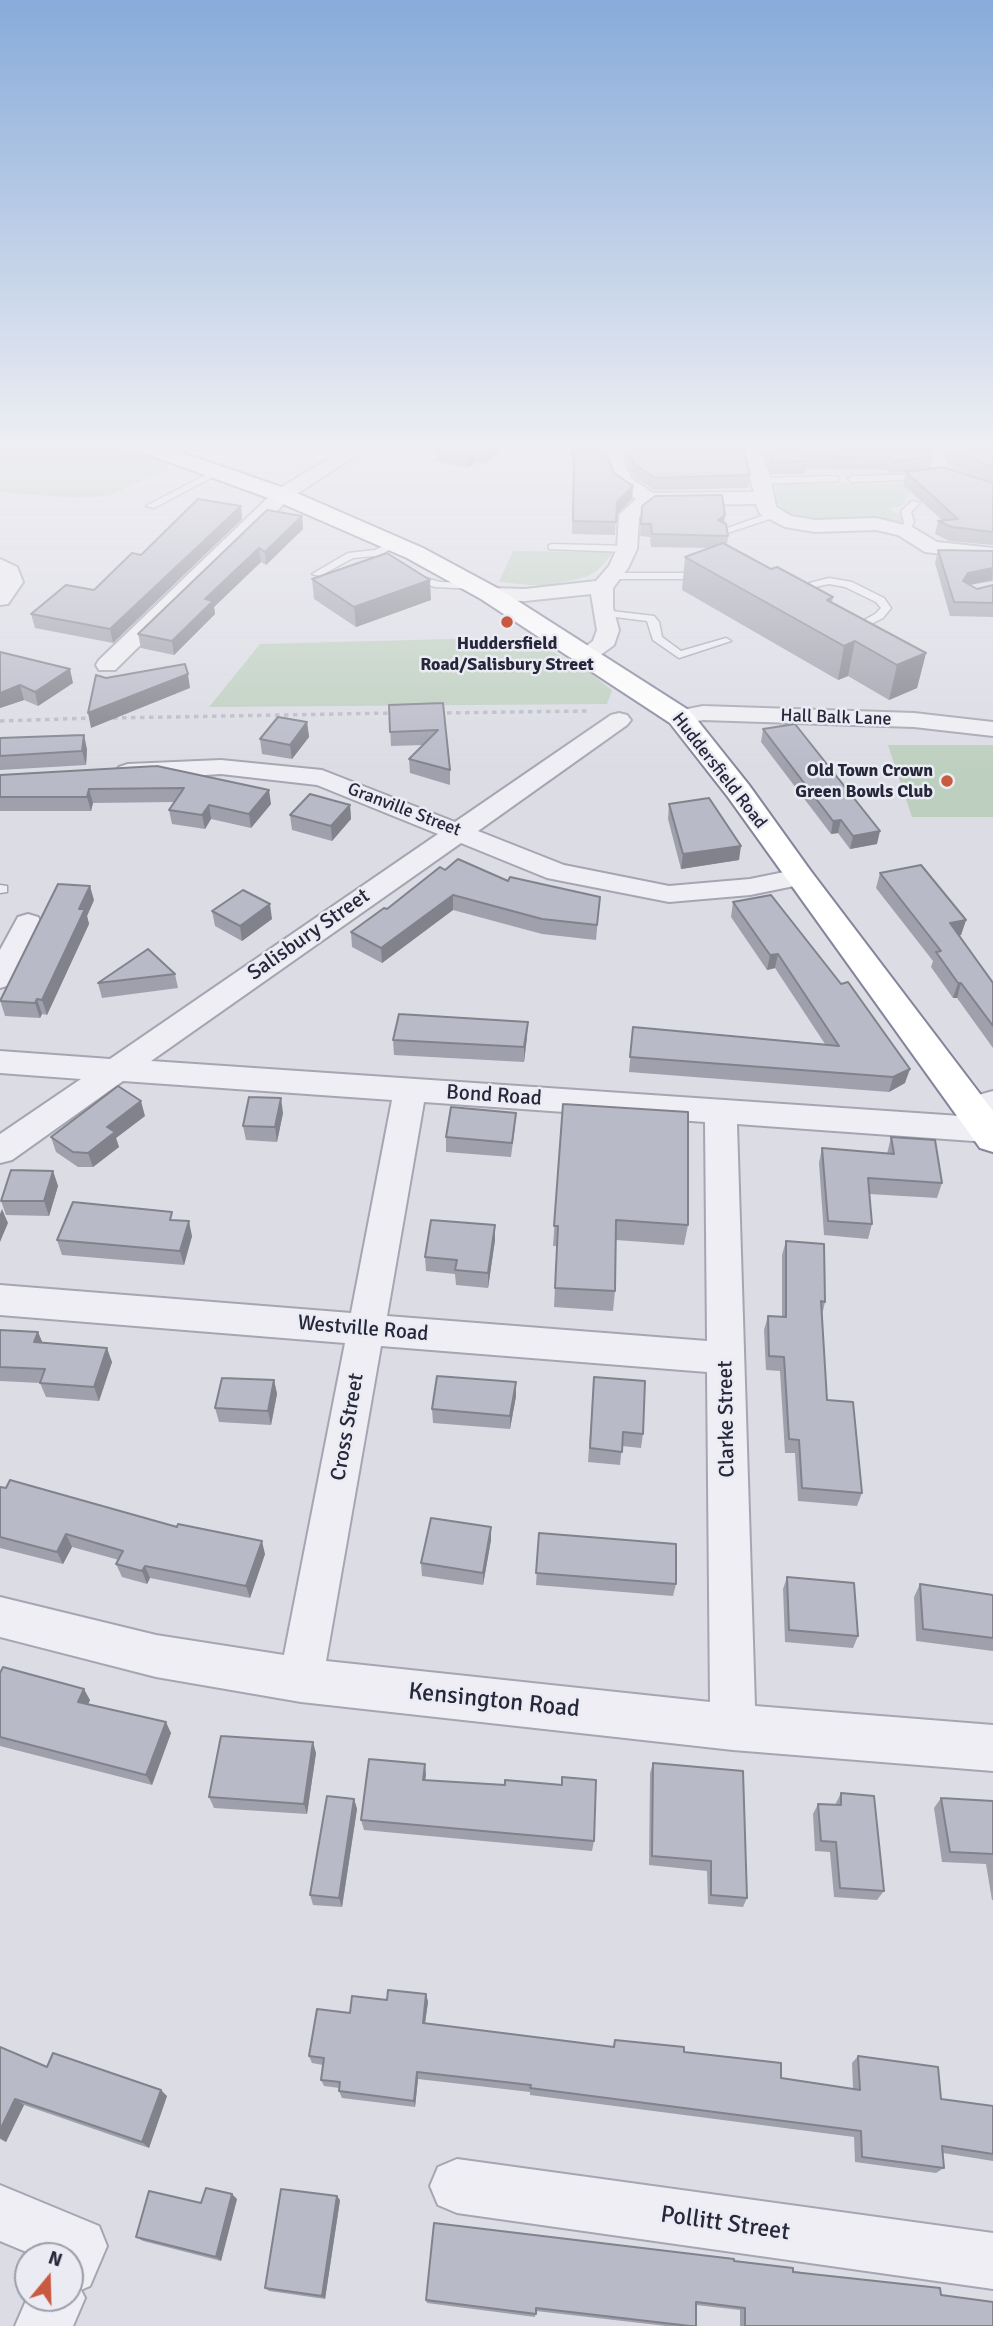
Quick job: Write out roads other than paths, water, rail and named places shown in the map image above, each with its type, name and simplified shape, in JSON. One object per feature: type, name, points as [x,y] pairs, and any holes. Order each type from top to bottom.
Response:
[{"type":"highway","name":"Huddersfield Road","points":[[402,556],[482,590],[587,654],[680,717],[738,791],[799,877],[986,1119]]},
{"type":"street","points":[[107,665],[220,556]]},
{"type":"street","points":[[587,654],[603,645],[608,630],[603,613],[607,582],[623,556]]},
{"type":"street","points":[[989,556],[993,579]]},
{"type":"street","points":[[0,565],[10,571],[12,582],[0,599]]},
{"type":"street","points":[[482,590],[525,595],[607,582]]},
{"type":"street","name":"Hall Balk Lane","points":[[680,717],[703,713],[914,720],[993,729]]},
{"type":"street","name":"Salisbury Street","points":[[0,1151],[459,831],[605,715]]},
{"type":"street","name":"Granville Street","points":[[97,774],[221,767],[322,778],[557,872],[669,894],[750,887],[799,877]]},
{"type":"street","points":[[0,978],[28,923]]},
{"type":"street","name":"Bond Road","points":[[0,1062],[721,1112],[986,1119]]},
{"type":"street","name":"Cross Street","points":[[301,1680],[410,1091]]},
{"type":"street","name":"Clarke Street","points":[[721,1112],[733,1727]]},
{"type":"street","name":"Westville Road","points":[[0,1300],[726,1359]]},
{"type":"street","name":"Kensington Road","points":[[0,1617],[156,1656],[301,1680],[733,1727],[993,1748]]},
{"type":"street","name":"Pollitt Street","points":[[457,2186],[993,2261]]},
{"type":"street","points":[[0,2213],[50,2242]]},
{"type":"lane","points":[[317,574],[350,556]]},
{"type":"lane","points":[[607,582],[718,571]]},
{"type":"lane","points":[[777,585],[789,590],[809,583],[838,583],[880,600],[886,608],[879,616],[857,627],[868,633]]},
{"type":"lane","points":[[603,613],[650,618],[654,622],[657,638],[679,655],[726,641]]},
{"type":"place","name":"Huddersfield Road/Salisbury Street","points":[[507,622]]},
{"type":"place","name":"Old Town Crown Green Bowls Club","points":[[947,781]]}]
